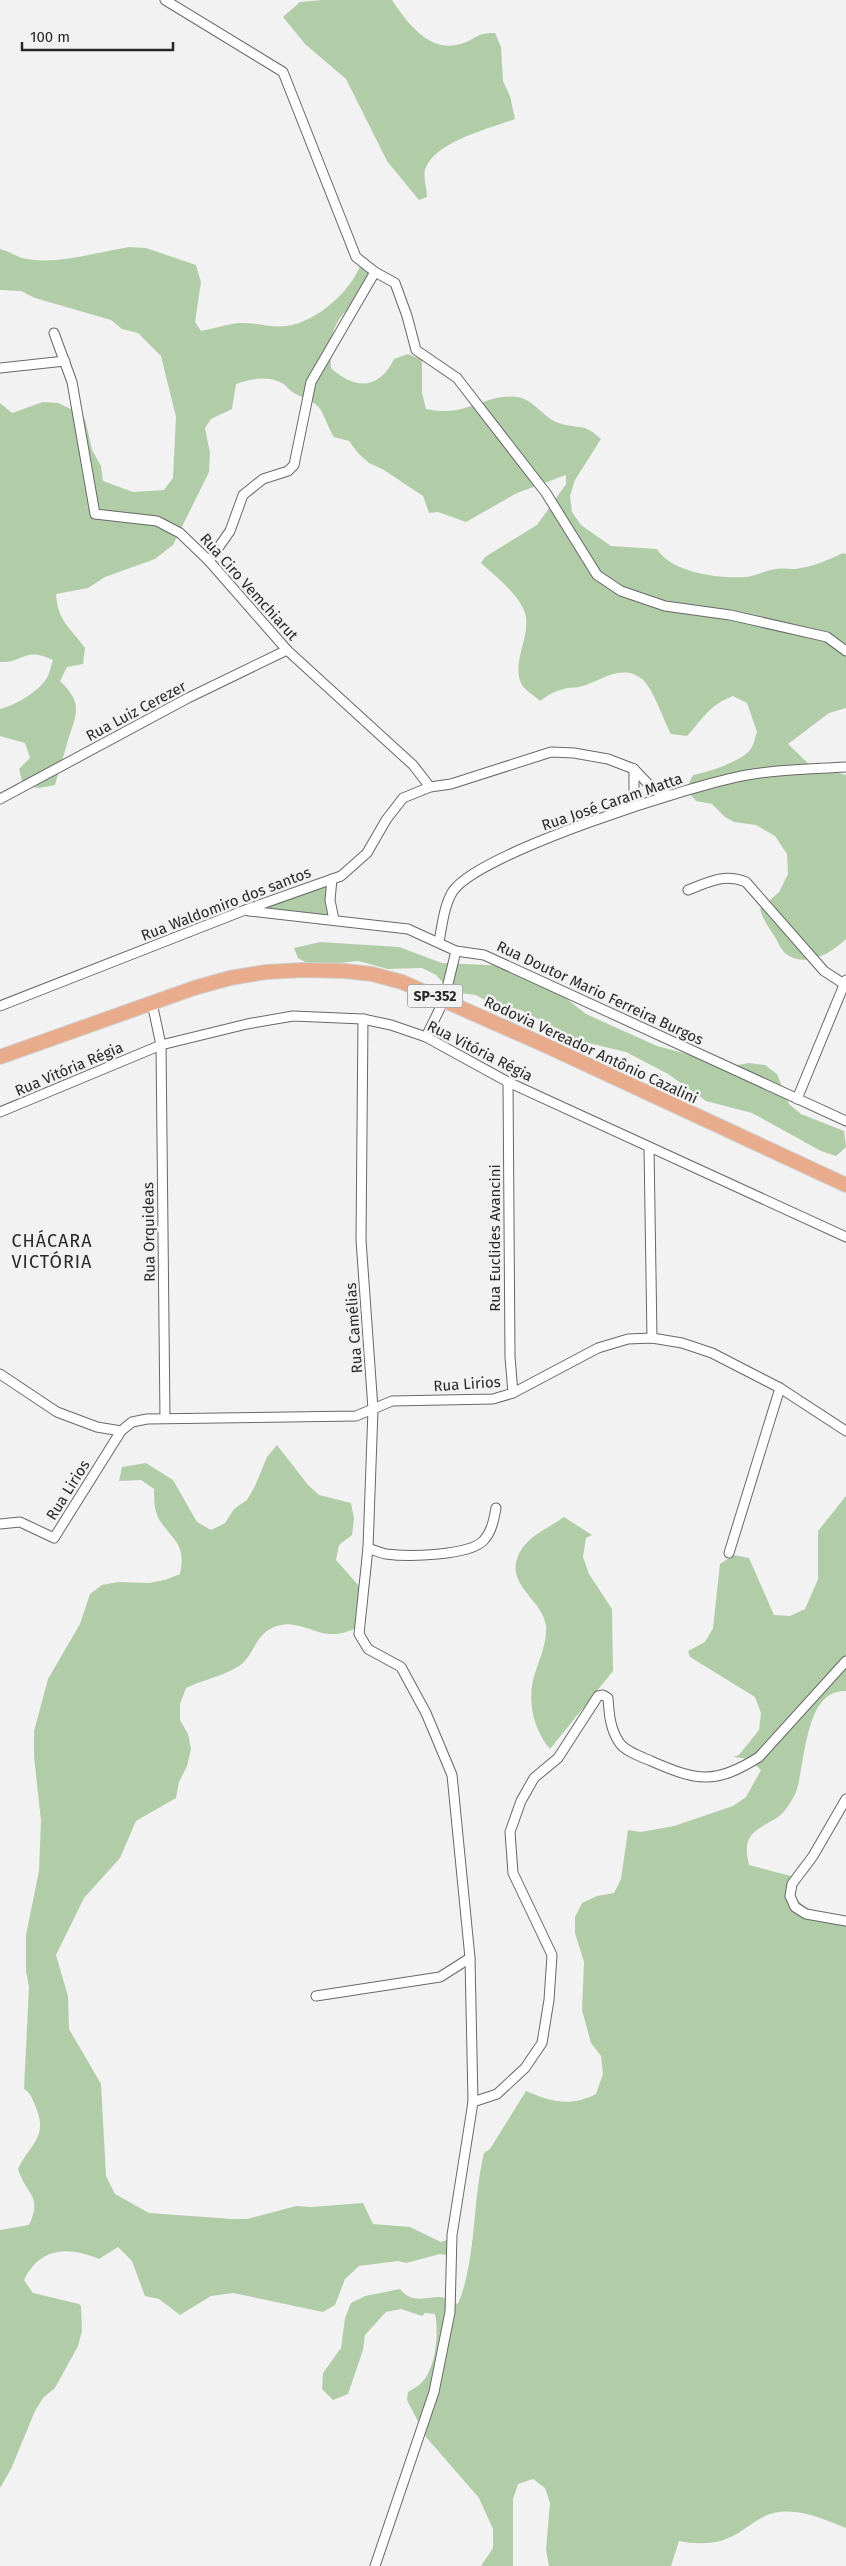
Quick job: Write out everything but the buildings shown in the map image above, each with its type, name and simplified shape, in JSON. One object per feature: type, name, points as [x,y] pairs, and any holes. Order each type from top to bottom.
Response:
[{"type":"main road","name":"Rodovia Vereador Antônio Cazalini","points":[[0,1058],[152,1003],[230,978],[266,972],[303,970],[372,974],[402,982],[444,1000],[846,1185]]},
{"type":"street","points":[[166,0],[283,72],[356,257],[375,272],[395,283],[407,316],[416,350],[457,378],[546,494],[598,575],[621,591],[665,606],[730,615],[827,637],[846,651]]},
{"type":"street","points":[[209,561],[230,531],[243,495],[263,479],[288,471],[294,465],[312,382],[375,272]]},
{"type":"street","name":"Rua Ciro Vemchiarut","points":[[54,334],[72,382],[95,514],[157,521],[180,532],[209,561],[287,650],[413,766],[430,787]]},
{"type":"street","points":[[0,368],[64,362]]},
{"type":"street","name":"Rua Luiz Cerezer","points":[[0,799],[188,698],[287,650]]},
{"type":"street","name":"Rua Waldomiro dos santos","points":[[0,1006],[245,910],[341,876],[366,853],[386,820],[403,798],[430,787],[450,784],[551,752],[574,753],[608,759],[634,769]]},
{"type":"street","name":"Rua José Caram Matta","points":[[439,942],[445,912],[452,892],[467,876],[541,841],[669,795],[748,774],[846,767]]},
{"type":"street","points":[[634,769],[654,790],[669,795]]},
{"type":"street","points":[[619,813],[634,800],[634,769]]},
{"type":"street","points":[[688,890],[722,877],[733,877],[746,882],[824,971],[845,982],[796,1099]]},
{"type":"street","points":[[332,879],[330,900],[334,920]]},
{"type":"street","name":"Rua Doutor Mario Ferreira Burgos","points":[[245,910],[408,929],[456,951],[484,954],[846,1121]]},
{"type":"street","points":[[426,1037],[444,1000],[456,951]]},
{"type":"street","name":"Rua Orquideas","points":[[152,1003],[161,1045],[165,1418]]},
{"type":"street","name":"Rua Vitória Régia","points":[[0,1112],[161,1045],[247,1024],[293,1016],[363,1019],[391,1025],[426,1037],[508,1082],[846,1236]]},
{"type":"street","name":"Rua Camélias","points":[[363,1019],[361,1240],[373,1409],[368,1548],[359,1634],[368,1649],[401,1667],[426,1713],[452,1775],[470,1958]]},
{"type":"street","name":"Rua Euclides Avancini","points":[[508,1082],[510,1357],[513,1393]]},
{"type":"street","points":[[649,1147],[652,1338]]},
{"type":"street","name":"Rua Lirios","points":[[0,1524],[20,1522],[54,1538],[121,1431],[132,1422],[165,1418],[356,1416],[392,1401],[493,1399],[513,1393],[598,1348],[628,1339],[652,1338],[682,1343],[712,1353],[780,1388],[846,1431]]},
{"type":"street","points":[[0,1374],[57,1412],[97,1427],[121,1431]]},
{"type":"street","points":[[729,1553],[780,1388]]},
{"type":"street","points":[[368,1548],[386,1554],[446,1554],[469,1549],[483,1541],[493,1526],[496,1508]]},
{"type":"street","points":[[473,2102],[497,2094],[525,2068],[542,2043],[549,2000],[552,1955],[513,1872],[510,1832],[521,1801],[534,1778],[558,1758],[598,1696],[604,1695],[608,1698],[613,1731],[620,1744],[680,1773],[701,1778],[721,1776],[741,1768],[759,1757],[846,1660]]},
{"type":"street","points":[[846,1799],[813,1856],[792,1884],[790,1896],[795,1907],[806,1914],[846,1921]]},
{"type":"street","points":[[316,1996],[440,1977],[470,1958]]},
{"type":"street","points":[[375,2566],[434,2392],[450,2312],[452,2235],[473,2102],[470,1958]]},
{"type":"green space","points":[[322,0],[392,0],[413,28],[432,42],[442,45],[454,45],[466,42],[482,34],[495,33],[501,47],[503,81],[510,96],[515,119],[464,137],[439,151],[430,160],[425,170],[427,197],[419,200],[387,161],[346,79],[305,44],[283,17],[300,2]]},
{"type":"green space","points":[[129,247],[146,248],[196,265],[201,282],[195,322],[201,331],[239,323],[286,326],[310,318],[334,302],[344,292],[359,269],[363,258],[370,265],[373,276],[371,290],[350,307],[338,322],[331,341],[331,368],[349,380],[366,383],[381,377],[394,359],[408,354],[422,360],[422,393],[426,409],[453,411],[501,397],[517,397],[523,398],[534,405],[553,421],[590,430],[601,439],[575,480],[570,496],[572,512],[581,525],[611,546],[657,549],[673,564],[697,573],[724,577],[750,576],[776,569],[801,568],[820,563],[843,553],[846,554],[846,708],[829,713],[788,744],[810,765],[846,775],[846,939],[833,950],[810,959],[802,960],[786,954],[766,924],[760,909],[779,892],[788,874],[787,854],[775,836],[756,825],[734,822],[725,817],[712,804],[696,801],[686,789],[693,775],[715,769],[739,759],[750,750],[757,732],[747,703],[733,696],[725,700],[712,708],[687,736],[671,734],[650,689],[642,679],[634,674],[618,673],[610,675],[586,685],[557,691],[540,701],[522,685],[518,668],[526,631],[525,613],[512,592],[481,563],[485,557],[537,525],[566,484],[566,475],[517,493],[466,522],[438,512],[429,513],[423,496],[384,470],[369,463],[349,441],[334,437],[322,412],[315,403],[294,393],[282,383],[265,378],[236,384],[232,409],[211,419],[205,428],[210,453],[209,472],[173,545],[155,559],[105,577],[88,588],[56,594],[62,618],[85,648],[83,664],[67,667],[60,681],[75,702],[74,722],[55,785],[39,788],[23,785],[19,769],[30,758],[25,743],[0,736],[0,709],[20,701],[34,692],[48,676],[53,660],[43,656],[30,655],[8,662],[0,662],[0,403],[12,413],[43,402],[58,403],[73,410],[85,419],[92,450],[101,466],[103,481],[133,492],[164,490],[173,478],[176,417],[161,356],[138,333],[122,329],[111,320],[35,298],[21,291],[0,290],[0,249],[22,258],[47,260],[76,257]]},
{"type":"green space","points":[[329,883],[331,917],[258,908]]},
{"type":"green space","points":[[320,942],[399,947],[442,963],[506,966],[549,985],[586,1014],[657,1046],[733,1066],[749,1063],[765,1065],[777,1074],[789,1104],[801,1114],[844,1131],[846,1147],[836,1156],[821,1151],[752,1113],[706,1101],[668,1074],[626,1052],[580,1041],[521,1010],[490,1003],[476,995],[460,993],[446,986],[436,975],[422,968],[388,969],[358,961],[312,966],[298,958],[294,948]]},
{"type":"green space","points":[[277,1445],[308,1485],[319,1495],[351,1503],[354,1519],[352,1535],[339,1545],[336,1560],[359,1586],[362,1625],[339,1634],[324,1633],[287,1624],[272,1628],[261,1637],[245,1661],[239,1666],[227,1673],[186,1688],[180,1704],[180,1720],[188,1734],[191,1749],[187,1766],[179,1782],[176,1798],[136,1821],[120,1858],[84,1898],[56,1955],[68,1996],[69,2029],[101,2084],[106,2176],[115,2194],[149,2213],[232,2219],[247,2219],[296,2206],[311,2207],[363,2203],[373,2224],[410,2227],[441,2242],[447,2240],[450,2231],[447,2255],[440,2254],[406,2263],[398,2261],[359,2266],[345,2279],[335,2305],[323,2312],[233,2293],[211,2296],[180,2315],[159,2299],[145,2296],[132,2261],[118,2247],[99,2259],[66,2251],[47,2255],[38,2261],[24,2280],[33,2293],[79,2304],[81,2306],[82,2331],[78,2346],[55,2388],[43,2398],[35,2411],[11,2469],[0,2488],[0,2230],[29,2225],[33,2215],[34,2201],[18,2169],[37,2139],[40,2125],[33,2100],[24,2089],[29,1987],[26,1971],[26,1935],[39,1871],[41,1821],[34,1756],[34,1731],[48,1679],[80,1624],[90,1594],[102,1585],[118,1582],[149,1583],[165,1580],[180,1574],[182,1556],[175,1539],[158,1517],[154,1489],[141,1480],[119,1481],[122,1467],[146,1463],[173,1480],[197,1522],[211,1530],[225,1523],[234,1509],[247,1500],[267,1457]]},
{"type":"green space","points":[[846,1496],[846,1691],[832,1694],[822,1702],[814,1715],[796,1792],[782,1814],[751,1836],[748,1841],[747,1855],[749,1865],[791,1876],[795,1896],[808,1908],[846,1921],[846,2528],[805,2514],[788,2511],[779,2512],[765,2516],[735,2535],[717,2542],[691,2543],[679,2541],[671,2566],[549,2566],[546,2550],[550,2503],[545,2488],[533,2479],[518,2484],[513,2499],[513,2566],[481,2566],[493,2548],[493,2529],[479,2498],[426,2437],[407,2400],[408,2392],[422,2382],[428,2374],[434,2357],[437,2330],[435,2314],[425,2313],[422,2316],[401,2309],[386,2312],[365,2335],[363,2350],[348,2394],[333,2400],[322,2389],[323,2373],[341,2348],[345,2318],[351,2303],[365,2296],[400,2289],[409,2297],[440,2297],[458,2304],[468,2268],[484,2153],[490,2149],[526,2091],[561,2102],[578,2101],[596,2094],[603,2074],[601,2056],[591,2043],[582,2010],[584,1962],[575,1933],[575,1917],[582,1903],[597,1896],[614,1893],[621,1879],[628,1830],[641,1832],[674,1826],[733,1806],[746,1797],[761,1770],[749,1759],[733,1757],[739,1755],[759,1730],[761,1713],[755,1697],[690,1657],[688,1651],[705,1642],[713,1628],[720,1564],[733,1555],[749,1558],[774,1615],[790,1616],[805,1609],[818,1579],[818,1531]]},
{"type":"green space","points":[[564,1517],[592,1535],[586,1538],[583,1557],[589,1574],[612,1609],[613,1671],[550,1749],[535,1722],[531,1702],[533,1681],[545,1643],[546,1626],[544,1617],[521,1585],[516,1569],[520,1551],[530,1539]]},
{"type":"district","name":"CHÁCARA VICTÓRIA","points":[[52,1251]]}]
